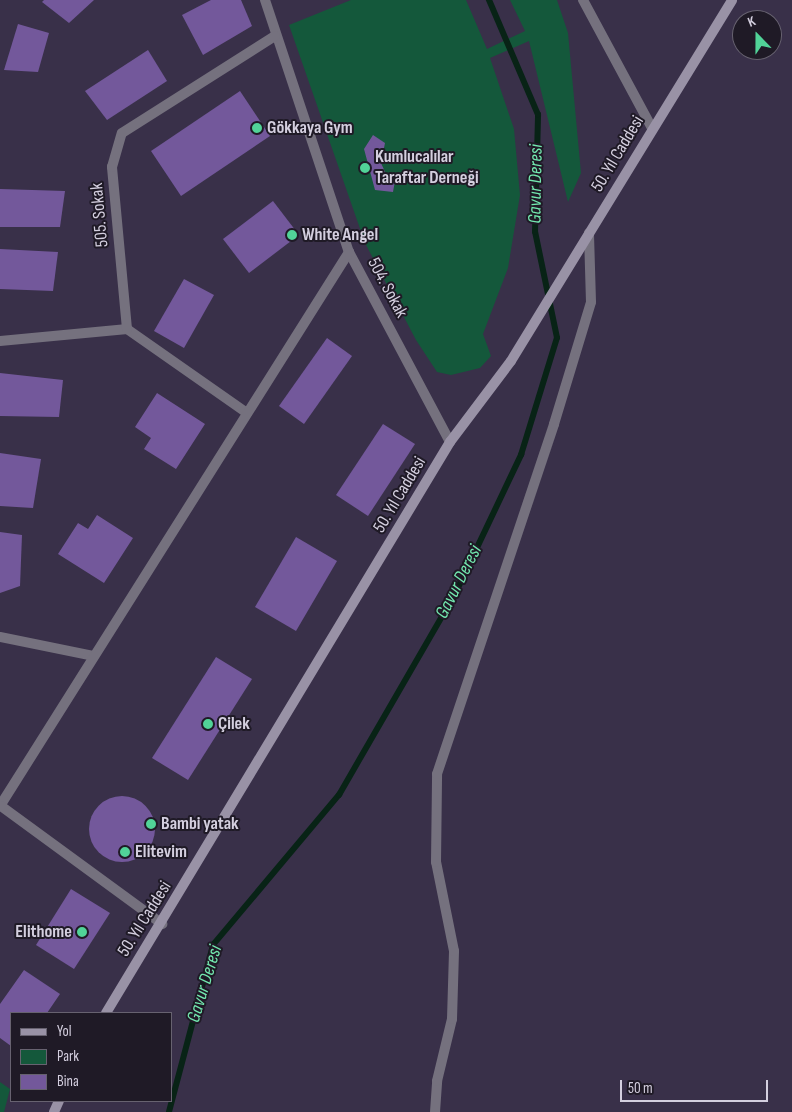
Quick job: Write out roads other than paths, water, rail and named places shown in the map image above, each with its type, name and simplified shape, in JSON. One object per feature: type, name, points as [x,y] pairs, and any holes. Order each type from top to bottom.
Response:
[{"type":"main road","name":"50. Yıl Caddesi","points":[[107,1012],[162,924],[450,442],[511,361],[732,0]]},
{"type":"street","name":"504. Sokak","points":[[265,0],[275,36],[350,252],[450,442]]},
{"type":"street","points":[[583,0],[652,128]]},
{"type":"street","name":"505. Sokak","points":[[126,329],[112,167],[122,133],[275,36]]},
{"type":"street","points":[[435,1112],[437,1081],[452,1019],[454,950],[436,862],[437,774],[554,424],[590,302],[589,233]]},
{"type":"street","points":[[162,924],[0,806],[350,252]]},
{"type":"street","points":[[0,341],[126,329],[247,413]]},
{"type":"street","points":[[0,638],[93,656]]},
{"type":"waterway","name":"Gavur Deresi","points":[[172,1101],[213,945],[339,795],[456,592],[521,455],[557,338],[535,232],[538,115],[489,0]]},
{"type":"waterway","name":"Gavur Deresi","points":[[169,1112],[172,1102]]},
{"type":"place","name":"Gökkaya Gym","points":[[257,128]]},
{"type":"place","name":"Kumlucalılar Taraftar Derneği","points":[[365,168]]},
{"type":"place","name":"White Angel","points":[[292,235]]},
{"type":"place","name":"Çilek","points":[[208,724]]},
{"type":"place","name":"Bambi yatak","points":[[151,824]]},
{"type":"place","name":"Elitevim","points":[[125,852]]},
{"type":"place","name":"Elithome","points":[[82,932]]}]
